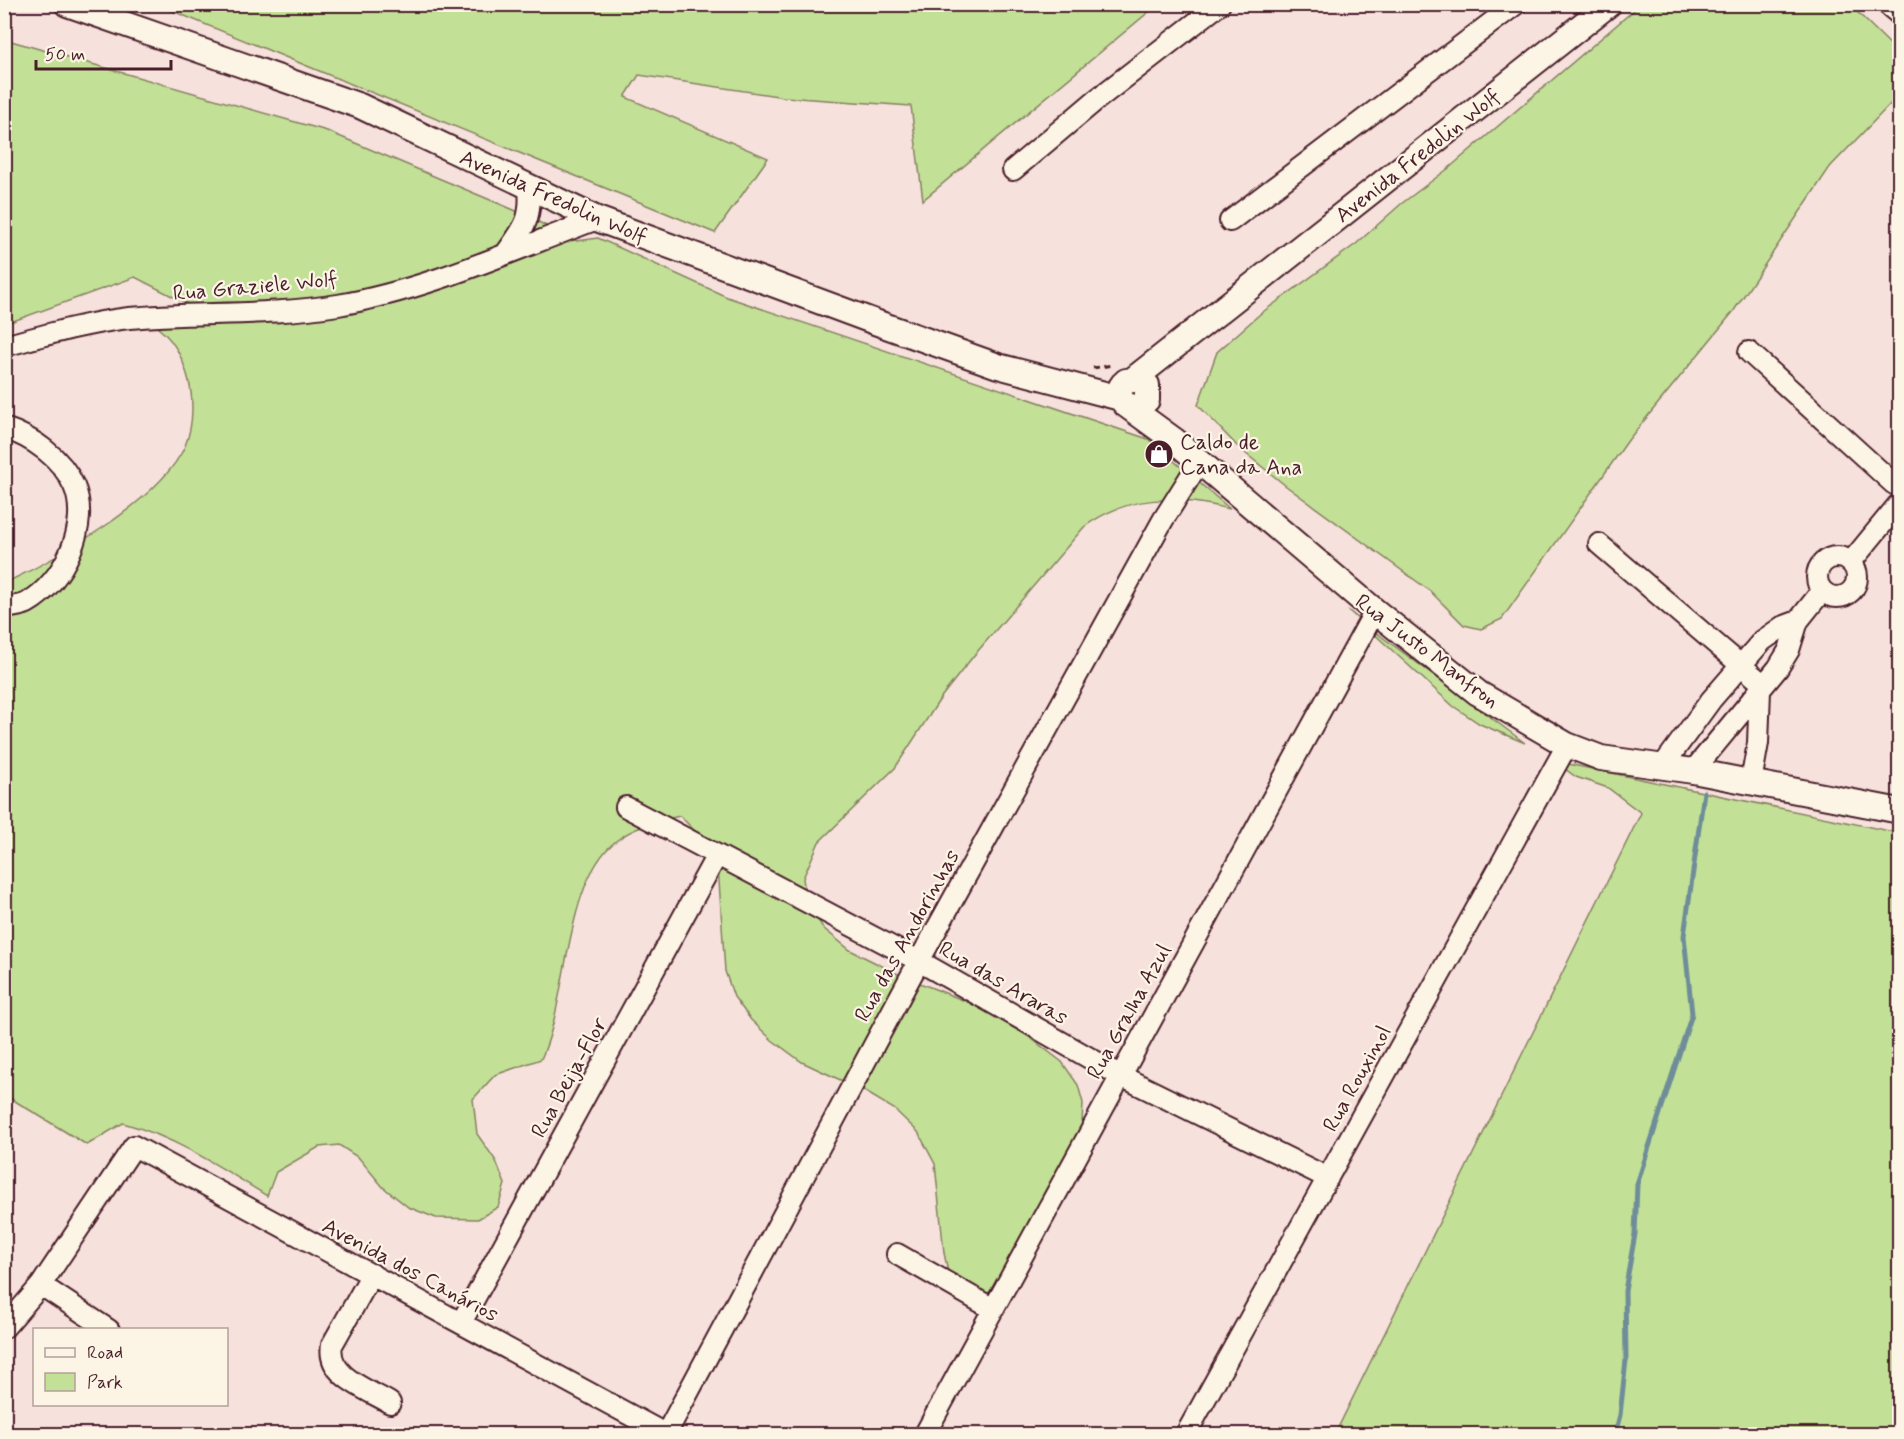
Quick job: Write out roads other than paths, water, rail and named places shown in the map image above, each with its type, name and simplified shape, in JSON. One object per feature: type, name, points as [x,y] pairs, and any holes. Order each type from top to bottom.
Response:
[{"type":"main road","name":"Avenida Fredolin Wolf","points":[[67,4],[360,106],[597,219],[948,349],[998,366],[1046,377],[1132,388],[1225,306],[1609,4]]},
{"type":"main road","name":"Rua Justo Manfron","points":[[1132,388],[1174,440],[1198,464],[1375,611],[1478,693],[1567,745],[1601,758],[1693,771],[1899,811]]},
{"type":"street","points":[[1013,170],[1096,100],[1220,4]]},
{"type":"street","points":[[1230,221],[1516,4]]},
{"type":"street","points":[[1887,4],[1899,15]]},
{"type":"street","points":[[506,253],[526,225],[531,208],[529,188]]},
{"type":"street","name":"Rua Graziele Wolf","points":[[4,346],[77,326],[130,318],[244,314],[338,305],[420,285],[597,219]]},
{"type":"street","points":[[1749,352],[1897,481],[1892,495],[1898,506],[1851,562]]},
{"type":"street","points":[[4,428],[24,434],[54,458],[74,487],[79,526],[67,561],[49,584],[26,603],[4,608]]},
{"type":"street","name":"Rua das Andorinhas","points":[[665,1434],[919,961],[1163,520],[1198,464]]},
{"type":"street","points":[[1599,544],[1741,666],[1762,687],[1758,743],[1751,782]]},
{"type":"street","points":[[1839,557],[1851,562],[1857,579],[1851,591],[1839,597],[1822,591],[1816,575],[1822,563],[1839,557]]},
{"type":"street","points":[[1693,771],[1762,687],[1789,650],[1798,621],[1822,591]]},
{"type":"street","name":"Rua Gralha Azul","points":[[925,1434],[1375,611]]},
{"type":"street","points":[[1662,767],[1741,666],[1772,633],[1798,621]]},
{"type":"street","name":"Rua Rouxinol","points":[[1186,1434],[1567,745]]},
{"type":"street","name":"Rua das Araras","points":[[627,807],[919,961],[1121,1076],[1328,1178]]},
{"type":"street","name":"Rua Beija-Flor","points":[[461,1323],[717,855]]},
{"type":"street","name":"Avenida dos Canários","points":[[41,1285],[134,1146],[665,1434]]},
{"type":"street","points":[[897,1254],[993,1309]]},
{"type":"street","points":[[372,1274],[332,1345],[330,1357],[337,1370],[390,1403]]},
{"type":"street","points":[[4,1328],[41,1285],[107,1328]]},
{"type":"waterway","points":[[1615,1434],[1620,1415],[1626,1360],[1625,1291],[1635,1234],[1637,1184],[1692,1014],[1684,936],[1704,792]]},
{"type":"place","name":"Caldo de Cana da Ana","points":[[1159,454]]}]
